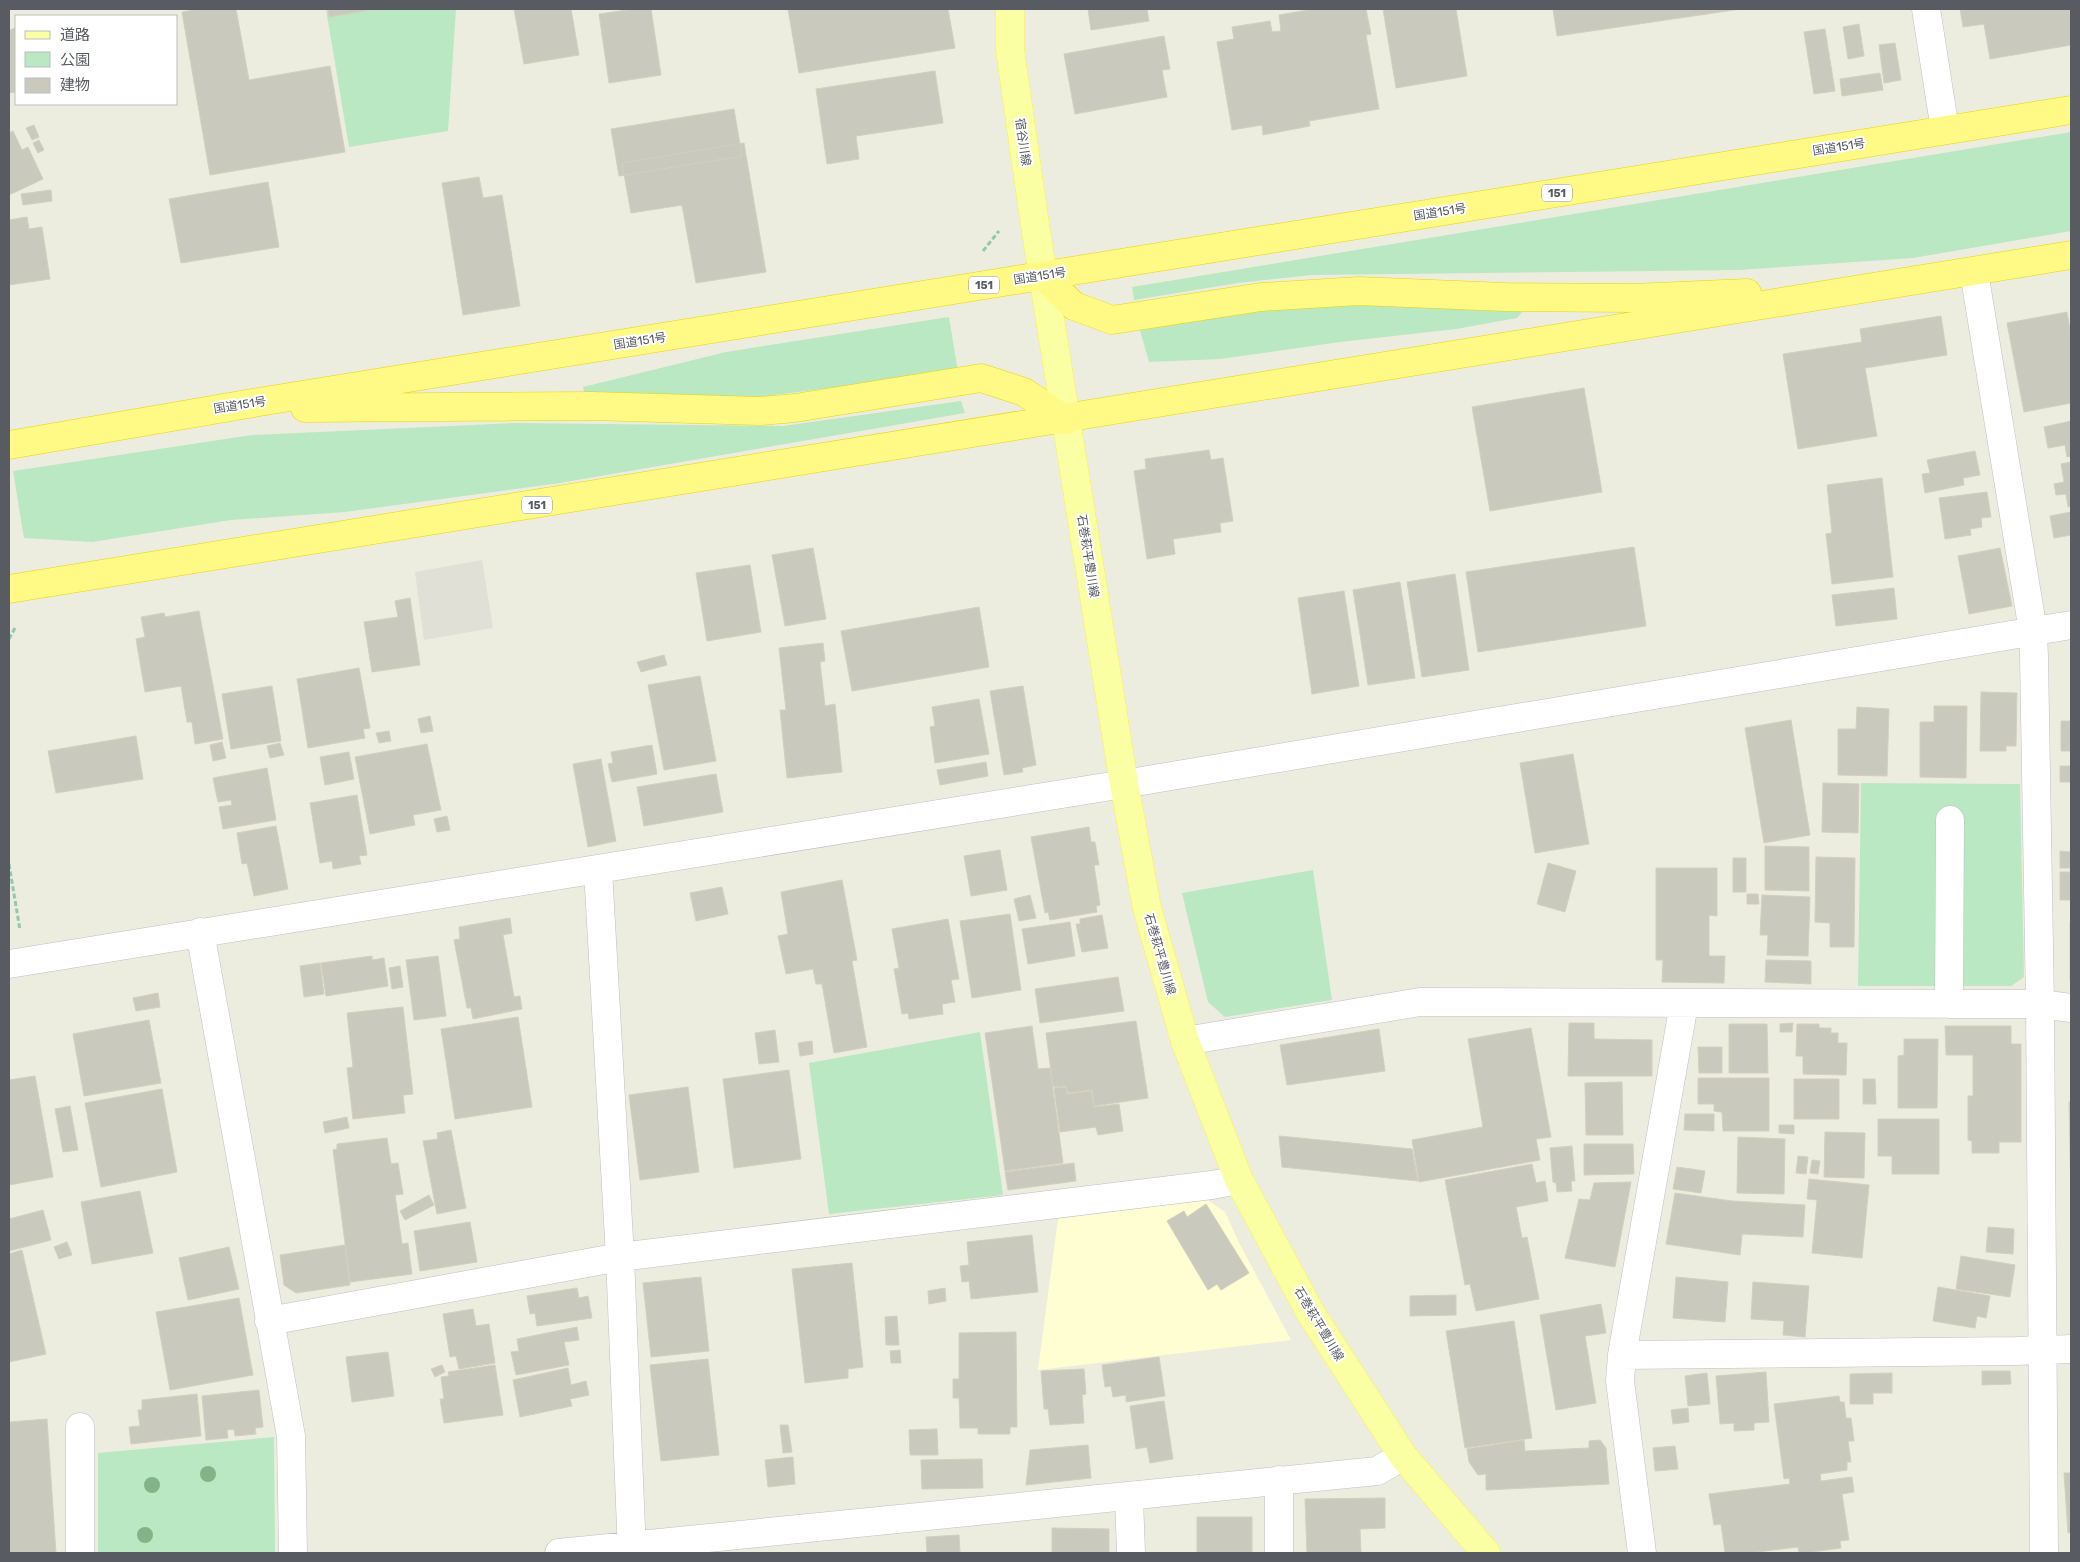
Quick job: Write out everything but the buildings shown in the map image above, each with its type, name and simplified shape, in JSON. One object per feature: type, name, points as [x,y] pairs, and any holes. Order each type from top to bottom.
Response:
[{"type":"highway","name":"国道151号","points":[[9,445],[219,408],[2071,110]]},
{"type":"highway","name":"151","points":[[9,589],[1066,420],[2071,255]]},
{"type":"highway","points":[[1043,276],[1074,306],[1112,320],[1261,297],[1359,291],[1505,297],[1633,298],[1874,288]]},
{"type":"highway","points":[[219,408],[592,406],[760,411],[795,408],[981,378],[1024,392],[1066,420]]},
{"type":"main road","name":"宿谷川線","points":[[1010,9],[1010,50],[1043,276]]},
{"type":"main road","name":"石巻萩平豊川線","points":[[1043,276],[1124,784],[1147,908],[1185,1041],[1239,1180],[1310,1312],[1403,1456],[1486,1553]]},
{"type":"street","points":[[1926,9],[1945,130]]},
{"type":"street","points":[[1974,272],[2033,631],[2040,1004],[2044,1553]]},
{"type":"street","points":[[17,963],[1124,784],[2071,624]]},
{"type":"street","points":[[1949,1004],[1950,820]]},
{"type":"street","points":[[598,870],[620,1257],[632,1549]]},
{"type":"street","points":[[200,932],[291,1436],[293,1553]]},
{"type":"street","points":[[1185,1041],[1420,1002],[2040,1004],[2071,1008]]},
{"type":"street","points":[[1642,1553],[1620,1380],[1622,1355],[1684,1004]]},
{"type":"street","points":[[269,1321],[620,1257],[1192,1188],[1239,1180]]},
{"type":"street","points":[[1622,1355],[2071,1349]]},
{"type":"street","points":[[80,1427],[80,1553]]},
{"type":"street","points":[[559,1553],[632,1549],[1129,1497],[1154,1492],[1377,1471],[1403,1456]]},
{"type":"street","points":[[1279,1480],[1279,1553]]},
{"type":"street","points":[[1129,1497],[1131,1553]]},
{"type":"path","points":[[9,639],[15,628]]},
{"type":"path","points":[[9,864],[17,963]]},
{"type":"shaded area","points":[[482,560],[493,628],[424,640],[415,572]]},
{"type":"shaded area","points":[[1207,1200],[1225,1212],[1239,1243],[1291,1340],[1038,1370],[1058,1219]]},
{"type":"green space","points":[[326,9],[456,9],[448,131],[349,147]]},
{"type":"green space","points":[[2071,132],[2071,231],[1913,258],[1739,270],[1312,275],[1238,283],[1134,300],[1132,287]]},
{"type":"green space","points":[[1380,301],[1520,305],[1522,312],[1517,318],[1456,329],[1340,342],[1220,359],[1149,362],[1140,330],[1284,306]]},
{"type":"green space","points":[[949,317],[958,372],[758,397],[585,395],[583,387],[726,352]]},
{"type":"green space","points":[[961,401],[965,413],[560,483],[345,512],[231,520],[92,542],[24,538],[13,471],[252,435],[513,423],[783,426]]},
{"type":"green space","points":[[1861,783],[2020,784],[2024,977],[2011,986],[1858,986]]},
{"type":"green space","points":[[1313,870],[1332,1000],[1225,1017],[1208,1002],[1182,893]]},
{"type":"green space","points":[[980,1032],[1003,1195],[829,1214],[809,1063]]},
{"type":"green space","points":[[274,1437],[275,1553],[98,1553],[98,1453]]}]
